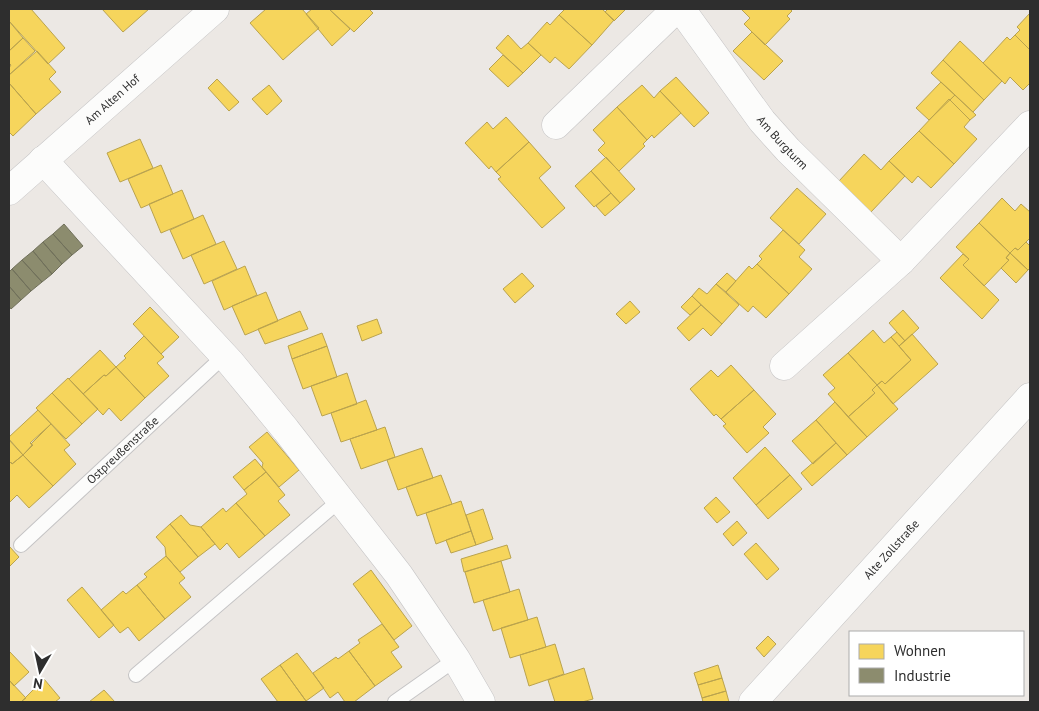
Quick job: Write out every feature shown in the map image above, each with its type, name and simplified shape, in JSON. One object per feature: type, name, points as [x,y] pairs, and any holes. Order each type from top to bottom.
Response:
[{"type":"street","name":"Am Alten Hof","points":[[9,191],[215,9]]},
{"type":"street","points":[[556,125],[676,9]]},
{"type":"street","name":"Am Burgturm","points":[[680,9],[762,121],[788,150],[901,261]]},
{"type":"street","points":[[784,366],[901,261],[1030,125]]},
{"type":"street","points":[[43,160],[224,356],[275,417],[399,575],[456,659],[481,702]]},
{"type":"street","name":"Alte Zollstraße","points":[[753,702],[1030,397]]},
{"type":"lane","name":"Ostpreußenstraße","points":[[22,545],[224,356]]},
{"type":"lane","points":[[136,675],[340,500]]},
{"type":"lane","points":[[395,702],[456,659]]},
{"type":"building: Wohnen","points":[[9,9],[31,9],[65,48],[48,64],[9,21]]},
{"type":"building: Wohnen","points":[[102,9],[149,9],[123,32]]},
{"type":"building: Wohnen","points":[[266,9],[302,9],[319,28],[283,60],[250,23]]},
{"type":"building: Wohnen","points":[[312,9],[329,9],[350,29],[332,46],[306,14]]},
{"type":"building: Wohnen","points":[[329,9],[369,9],[373,13],[354,32]]},
{"type":"building: Wohnen","points":[[565,9],[602,9],[614,20],[592,45],[559,15]]},
{"type":"building: Wohnen","points":[[608,9],[626,9],[614,21],[605,12]]},
{"type":"building: Wohnen","points":[[741,9],[790,9],[792,11],[787,16],[790,19],[765,45],[744,24],[750,18]]},
{"type":"building: Wohnen","points":[[1030,13],[1030,50],[1015,35],[1020,30],[1017,27]]},
{"type":"building: Wohnen","points":[[559,15],[592,45],[569,69],[555,57],[550,63],[528,43],[547,22],[550,25]]},
{"type":"building: Wohnen","points":[[9,21],[23,38],[9,51]]},
{"type":"building: Wohnen","points":[[752,32],[783,61],[764,80],[733,51]]},
{"type":"building: Wohnen","points":[[508,35],[521,49],[528,43],[541,55],[523,73],[496,48]]},
{"type":"building: Wohnen","points":[[1015,35],[1030,50],[1030,83],[1023,90],[1010,77],[1005,84],[983,63],[1007,37],[1010,40]]},
{"type":"building: Wohnen","points":[[23,38],[35,51],[9,75],[11,65],[9,63],[9,51]]},
{"type":"building: Wohnen","points":[[960,41],[1002,81],[984,100],[943,60]]},
{"type":"building: Wohnen","points":[[37,51],[56,72],[49,79],[61,92],[36,114],[9,83],[9,75]]},
{"type":"building: Wohnen","points":[[503,55],[523,73],[508,87],[489,69]]},
{"type":"building: Wohnen","points":[[943,60],[984,100],[973,112],[931,73]]},
{"type":"building: Wohnen","points":[[676,77],[709,113],[694,127],[660,91]]},
{"type":"building: Wohnen","points":[[217,79],[239,102],[229,111],[208,88]]},
{"type":"building: Wohnen","points":[[941,82],[955,95],[929,120],[916,108]]},
{"type":"building: Wohnen","points":[[9,83],[36,114],[13,136],[9,132]]},
{"type":"building: Wohnen","points":[[269,85],[282,101],[267,115],[252,99]]},
{"type":"building: Wohnen","points":[[642,85],[654,98],[660,91],[681,113],[654,138],[652,135],[647,140],[617,107]]},
{"type":"building: Wohnen","points":[[955,95],[976,115],[970,120],[950,100]]},
{"type":"building: Wohnen","points":[[949,99],[970,120],[964,127],[977,139],[954,164],[919,131]]},
{"type":"building: Wohnen","points":[[617,107],[647,140],[643,144],[645,146],[619,171],[598,150],[605,143],[593,130]]},
{"type":"building: Wohnen","points":[[506,117],[529,142],[496,172],[491,166],[489,169],[465,143],[487,122],[493,129]]},
{"type":"building: Wohnen","points":[[919,131],[954,164],[931,188],[918,176],[912,183],[889,161]]},
{"type":"building: Wohnen","points":[[140,139],[153,168],[120,182],[107,153]]},
{"type":"building: Wohnen","points":[[529,142],[551,167],[539,178],[565,208],[542,228],[498,179],[501,177],[496,172]]},
{"type":"building: Wohnen","points":[[864,154],[881,170],[889,161],[905,176],[871,212],[839,181]]},
{"type":"building: Wohnen","points":[[606,157],[635,189],[620,203],[591,171]]},
{"type":"building: Wohnen","points":[[161,165],[173,194],[141,208],[128,179]]},
{"type":"building: Wohnen","points":[[591,171],[611,193],[594,207],[575,186]]},
{"type":"building: Wohnen","points":[[797,188],[826,214],[799,244],[770,218]]},
{"type":"building: Wohnen","points":[[182,190],[194,219],[161,233],[149,204]]},
{"type":"building: Wohnen","points":[[611,193],[620,203],[605,216],[596,206]]},
{"type":"building: Wohnen","points":[[1002,198],[1015,211],[1021,204],[1030,212],[1030,238],[1018,250],[1015,248],[1010,253],[979,223]]},
{"type":"building: Wohnen","points":[[203,215],[216,244],[183,259],[170,230]]},
{"type":"building: Wohnen","points":[[979,223],[1010,253],[1006,258],[1009,260],[984,286],[963,265],[969,259],[956,247]]},
{"type":"building: Wohnen","points":[[783,230],[805,250],[799,257],[812,269],[789,294],[757,264],[762,259],[759,256]]},
{"type":"building: Wohnen","points":[[224,241],[237,269],[204,284],[191,255]]},
{"type":"building: Wohnen","points":[[1026,242],[1030,246],[1030,268],[1028,270],[1010,253],[1015,248],[1018,250]]},
{"type":"building: Wohnen","points":[[1010,253],[1028,270],[1016,283],[1001,268],[1009,260],[1006,258]]},
{"type":"building: Wohnen","points":[[963,254],[969,259],[963,265],[999,300],[982,319],[940,278]]},
{"type":"building: Wohnen","points":[[757,264],[789,294],[766,318],[753,306],[748,312],[726,292],[749,266],[752,269]]},
{"type":"building: Wohnen","points":[[245,266],[257,295],[224,310],[212,281]]},
{"type":"building: Wohnen","points":[[522,273],[534,286],[515,303],[503,289]]},
{"type":"building: Wohnen","points":[[727,273],[736,281],[726,292],[716,284]]},
{"type":"building: Wohnen","points":[[716,284],[739,305],[722,324],[692,296],[699,288],[707,294]]},
{"type":"building: Wohnen","points":[[266,292],[278,321],[245,335],[232,306]]},
{"type":"building: Wohnen","points":[[692,296],[701,305],[690,315],[681,307]]},
{"type":"building: Wohnen","points":[[630,301],[640,312],[626,324],[616,314]]},
{"type":"building: Wohnen","points":[[701,305],[722,324],[711,336],[703,328],[689,341],[677,328]]},
{"type":"building: Wohnen","points":[[150,307],[179,337],[161,354],[133,324]]},
{"type":"building: Wohnen","points":[[903,310],[919,328],[905,341],[889,323]]},
{"type":"building: Wohnen","points":[[300,311],[308,329],[265,344],[258,329]]},
{"type":"building: Wohnen","points":[[377,319],[382,333],[362,341],[357,326]]},
{"type":"building: Wohnen","points":[[873,330],[884,343],[891,337],[911,360],[885,384],[882,381],[877,385],[848,353]]},
{"type":"building: Wohnen","points":[[897,332],[905,341],[899,346],[891,337]]},
{"type":"building: Wohnen","points":[[322,333],[327,346],[292,359],[288,346]]},
{"type":"building: Wohnen","points":[[912,334],[938,364],[893,404],[877,385],[882,381],[885,384],[911,360],[899,346]]},
{"type":"building: Wohnen","points":[[144,336],[164,357],[157,363],[169,376],[145,398],[116,367]]},
{"type":"building: Wohnen","points":[[327,346],[337,377],[303,389],[292,359]]},
{"type":"building: Wohnen","points":[[100,350],[116,367],[83,394],[69,379]]},
{"type":"building: Wohnen","points":[[848,353],[877,385],[872,390],[875,393],[848,417],[828,394],[835,388],[823,375]]},
{"type":"building: Wohnen","points":[[731,365],[754,390],[721,419],[716,414],[714,416],[690,389],[711,370],[718,377]]},
{"type":"building: Wohnen","points":[[116,367],[145,398],[121,421],[109,408],[103,415],[83,394]]},
{"type":"building: Wohnen","points":[[347,373],[357,404],[322,416],[311,386]]},
{"type":"building: Wohnen","points":[[68,378],[98,409],[82,424],[52,393]]},
{"type":"building: Wohnen","points":[[877,385],[898,409],[867,437],[848,417],[875,393],[872,390]]},
{"type":"building: Wohnen","points":[[754,390],[776,414],[763,427],[769,433],[747,453],[723,426],[726,424],[721,419]]},
{"type":"building: Wohnen","points":[[52,393],[82,424],[66,439],[36,408]]},
{"type":"building: Wohnen","points":[[366,400],[377,430],[341,442],[331,413]]},
{"type":"building: Wohnen","points":[[835,402],[867,437],[847,455],[816,420]]},
{"type":"building: Wohnen","points":[[38,410],[51,424],[30,443],[32,445],[23,455],[9,437]]},
{"type":"building: Wohnen","points":[[816,420],[836,443],[813,464],[792,441]]},
{"type":"building: Wohnen","points":[[51,424],[70,445],[64,450],[76,464],[53,486],[23,455]]},
{"type":"building: Wohnen","points":[[385,427],[395,457],[361,469],[350,439]]},
{"type":"building: Wohnen","points":[[267,432],[299,470],[279,487],[262,467],[263,463],[249,447]]},
{"type":"building: Wohnen","points":[[9,440],[23,455],[12,464],[11,462],[9,464]]},
{"type":"building: Wohnen","points":[[836,443],[847,455],[812,486],[801,473]]},
{"type":"building: Wohnen","points":[[765,447],[790,475],[756,505],[733,478]]},
{"type":"building: Wohnen","points":[[422,448],[433,478],[398,490],[387,460]]},
{"type":"building: Wohnen","points":[[23,455],[53,486],[29,508],[17,495],[9,501],[9,464],[10,462],[12,464]]},
{"type":"building: Wohnen","points":[[255,459],[266,472],[244,490],[233,477]]},
{"type":"building: Wohnen","points":[[266,472],[285,495],[278,501],[290,515],[265,536],[236,503],[247,494],[244,490]]},
{"type":"building: Wohnen","points":[[441,475],[452,504],[417,516],[406,487]]},
{"type":"building: Wohnen","points":[[790,475],[802,489],[768,519],[756,505]]},
{"type":"building: Wohnen","points":[[716,497],[730,512],[717,523],[704,508]]},
{"type":"building: Wohnen","points":[[461,501],[471,531],[436,544],[426,513]]},
{"type":"building: Wohnen","points":[[236,503],[265,536],[239,558],[227,543],[220,550],[201,527],[223,508],[226,512]]},
{"type":"building: Wohnen","points":[[483,509],[493,539],[476,545],[466,515]]},
{"type":"building: Wohnen","points":[[181,515],[190,525],[201,527],[215,544],[198,557],[170,524]]},
{"type":"building: Wohnen","points":[[737,521],[747,533],[733,546],[723,534]]},
{"type":"building: Wohnen","points":[[170,524],[198,557],[180,572],[166,556],[165,547],[156,537]]},
{"type":"building: Wohnen","points":[[471,531],[476,545],[451,553],[446,540]]},
{"type":"building: Wohnen","points":[[756,543],[779,569],[767,580],[744,554]]},
{"type":"building: Wohnen","points":[[507,545],[511,558],[464,572],[461,559]]},
{"type":"building: Wohnen","points":[[9,546],[19,557],[9,567]]},
{"type":"building: Wohnen","points":[[166,556],[185,578],[179,583],[191,597],[165,619],[137,585],[147,577],[144,574]]},
{"type":"building: Wohnen","points":[[501,561],[510,592],[474,603],[465,572]]},
{"type":"building: Wohnen","points":[[371,570],[412,626],[394,640],[353,584]]},
{"type":"building: Wohnen","points":[[137,585],[165,619],[139,641],[128,627],[120,633],[101,610],[123,591],[126,594]]},
{"type":"building: Wohnen","points":[[82,587],[114,625],[99,638],[67,600]]},
{"type":"building: Wohnen","points":[[519,589],[528,620],[493,631],[483,600]]},
{"type":"building: Wohnen","points":[[537,617],[546,647],[510,658],[501,628]]},
{"type":"building: Wohnen","points":[[382,624],[399,647],[391,652],[402,667],[375,686],[349,651],[360,643],[358,640]]},
{"type":"building: Wohnen","points":[[768,636],[776,644],[764,657],[756,648]]},
{"type":"building: Wohnen","points":[[555,644],[564,674],[529,686],[520,655]]},
{"type":"building: Wohnen","points":[[349,651],[375,686],[354,702],[345,702],[338,692],[330,698],[313,673],[336,657],[338,659]]},
{"type":"building: Wohnen","points":[[10,652],[29,672],[14,686],[9,680]]},
{"type":"building: Wohnen","points":[[297,653],[324,688],[306,701],[280,665]]},
{"type":"building: Wohnen","points":[[280,665],[306,701],[278,702],[261,679]]},
{"type":"building: Wohnen","points":[[718,665],[722,678],[698,685],[694,673]]},
{"type":"building: Wohnen","points":[[584,668],[593,699],[582,702],[555,702],[548,680]]},
{"type":"building: Wohnen","points":[[722,678],[726,691],[702,698],[698,685]]},
{"type":"building: Wohnen","points":[[44,679],[60,698],[55,702],[21,702]]},
{"type":"building: Wohnen","points":[[9,680],[26,698],[21,702],[9,702]]},
{"type":"building: Wohnen","points":[[104,690],[115,702],[89,702]]},
{"type":"building: Wohnen","points":[[726,691],[729,702],[703,702],[702,698]]},
{"type":"building: Industrie","points":[[64,224],[83,246],[72,255],[53,234]]},
{"type":"building: Industrie","points":[[53,234],[72,255],[62,264],[43,242]]},
{"type":"building: Industrie","points":[[43,242],[62,264],[52,274],[33,251]]},
{"type":"building: Industrie","points":[[33,251],[52,274],[42,282],[22,260]]},
{"type":"building: Industrie","points":[[22,260],[42,282],[31,291],[12,269]]},
{"type":"building: Industrie","points":[[12,269],[31,291],[21,300],[9,286],[9,272]]},
{"type":"building: Industrie","points":[[9,286],[21,300],[11,309],[9,306]]}]
